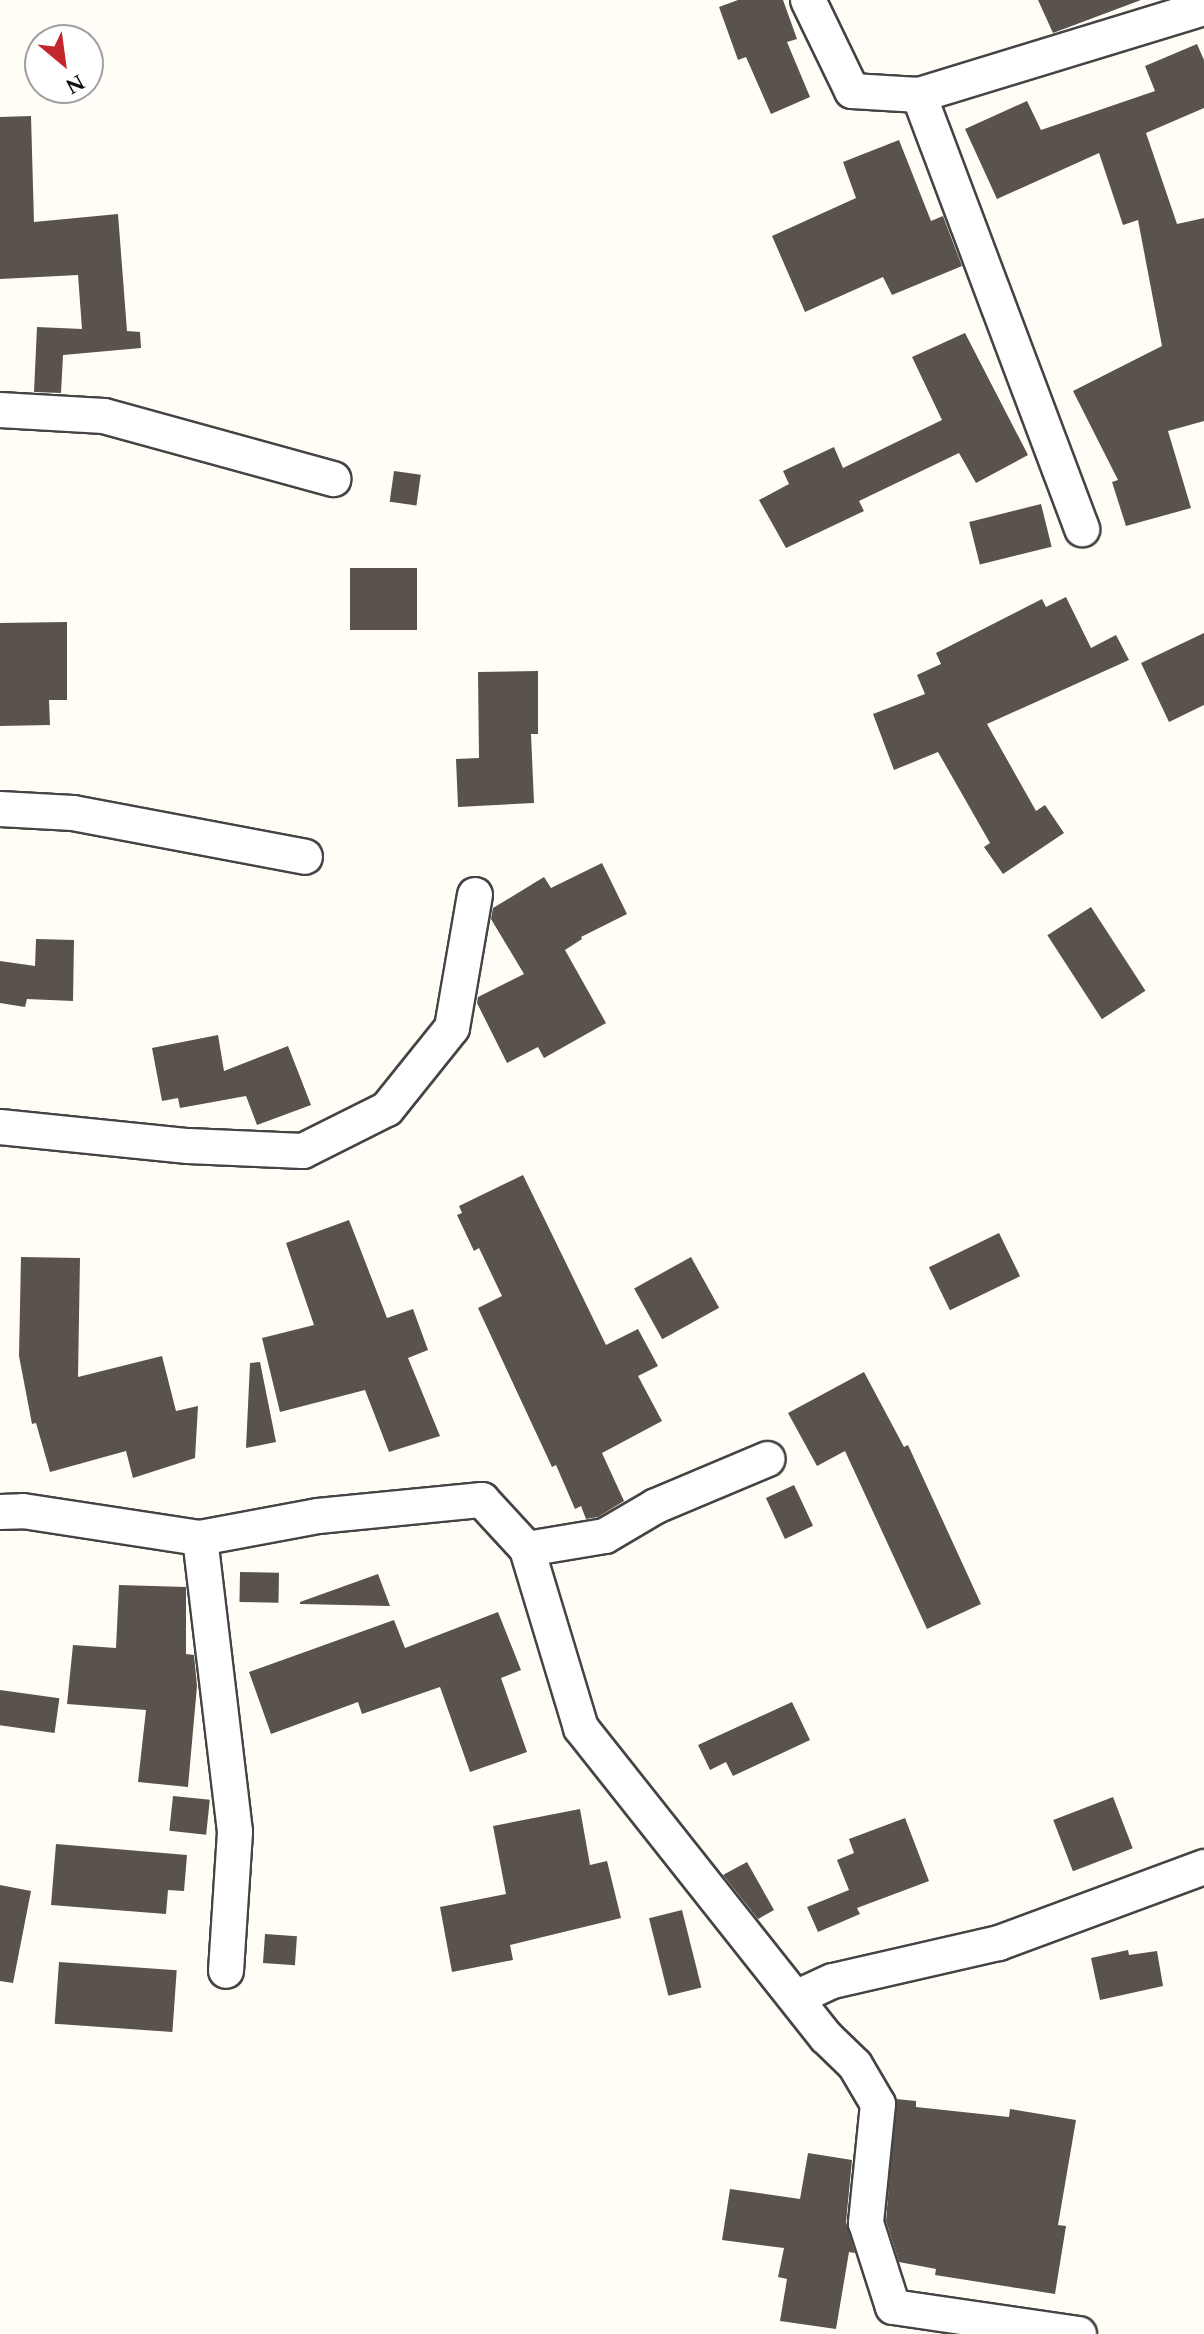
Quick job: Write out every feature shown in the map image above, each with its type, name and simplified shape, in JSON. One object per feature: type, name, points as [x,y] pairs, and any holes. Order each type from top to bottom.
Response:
[{"type":"street","points":[[808,0],[852,91],[919,95],[1204,8]]},
{"type":"street","points":[[919,95],[1082,529]]},
{"type":"street","points":[[0,410],[104,416],[333,479]]},
{"type":"street","points":[[0,809],[73,813],[305,857]]},
{"type":"street","points":[[0,1127],[188,1146],[303,1151],[387,1109],[452,1028],[475,895]]},
{"type":"street","points":[[527,1549],[605,1536],[656,1506],[768,1459]]},
{"type":"street","points":[[0,1512],[23,1511],[200,1538],[318,1516],[482,1500],[527,1549],[581,1728],[614,1775],[798,1997],[826,2037],[855,2065],[878,2104],[866,2223],[893,2307],[1079,2334]]},
{"type":"street","points":[[200,1538],[235,1832],[226,1971]]},
{"type":"street","points":[[798,1997],[833,1981],[999,1943],[1204,1867]]},
{"type":"building","points":[[738,0],[783,0],[797,39],[787,42],[810,97],[771,114],[746,57],[738,60],[719,7]]},
{"type":"building","points":[[1038,0],[1141,0],[1053,33]]},
{"type":"building","points":[[1197,44],[1204,60],[1204,108],[1146,133],[1177,224],[1204,218],[1204,421],[1168,431],[1191,508],[1126,526],[1112,482],[1118,480],[1073,391],[1162,346],[1138,220],[1123,225],[1099,153],[997,199],[965,129],[1027,101],[1041,130],[1155,91],[1145,66]]},
{"type":"building","points":[[31,116],[34,222],[118,214],[127,331],[140,332],[141,348],[63,355],[61,393],[34,392],[37,327],[82,329],[78,275],[0,279],[0,117]]},
{"type":"building","points":[[899,140],[931,221],[943,216],[962,266],[892,295],[883,277],[805,312],[772,236],[856,198],[843,162]]},
{"type":"building","points":[[965,333],[1028,455],[976,483],[959,453],[859,501],[864,511],[786,548],[759,500],[789,484],[783,471],[834,447],[843,468],[942,420],[912,357]]},
{"type":"building","points":[[394,471],[421,475],[416,505],[390,502]]},
{"type":"building","points":[[1041,504],[1052,547],[980,565],[969,522]]},
{"type":"building","points":[[350,568],[417,568],[417,630],[350,630]]},
{"type":"building","points":[[1066,597],[1091,648],[1116,635],[1129,660],[987,724],[1036,811],[1045,805],[1064,833],[1003,874],[984,847],[990,843],[938,752],[894,770],[873,714],[925,694],[917,675],[941,664],[936,653],[1042,599],[1046,607]]},
{"type":"building","points":[[67,622],[67,700],[49,700],[50,725],[0,726],[0,623]]},
{"type":"building","points":[[1204,633],[1204,705],[1169,722],[1141,663]]},
{"type":"building","points":[[538,671],[538,734],[531,734],[534,803],[458,807],[456,759],[479,758],[478,672]]},
{"type":"building","points":[[602,863],[627,914],[581,937],[565,950],[606,1023],[544,1058],[538,1047],[507,1063],[477,1003],[478,997],[524,974],[491,919],[493,908],[544,877],[551,888]]},
{"type":"building","points":[[1091,907],[1145,991],[1102,1019],[1047,935]]},
{"type":"building","points":[[36,939],[74,940],[73,1001],[27,999],[25,1007],[0,1003],[0,961],[35,966]]},
{"type":"building","points":[[218,1035],[224,1071],[288,1046],[311,1105],[257,1125],[246,1096],[180,1108],[178,1098],[162,1101],[152,1048]]},
{"type":"building","points":[[523,1175],[606,1345],[638,1329],[658,1366],[638,1376],[662,1421],[602,1453],[624,1501],[598,1517],[586,1519],[581,1506],[575,1509],[556,1465],[552,1467],[478,1308],[502,1296],[479,1248],[474,1251],[457,1215],[462,1213],[459,1206]]},
{"type":"building","points":[[349,1220],[387,1318],[413,1309],[428,1350],[408,1358],[440,1436],[389,1452],[365,1390],[280,1412],[262,1338],[314,1325],[286,1243]]},
{"type":"building","points":[[999,1233],[1020,1276],[950,1310],[929,1267]]},
{"type":"building","points":[[21,1257],[80,1258],[78,1377],[162,1356],[176,1411],[198,1406],[195,1458],[133,1478],[126,1451],[50,1472],[36,1423],[32,1424],[19,1356]]},
{"type":"building","points":[[691,1257],[719,1308],[662,1339],[634,1289]]},
{"type":"building","points":[[260,1362],[276,1442],[246,1448],[250,1363]]},
{"type":"building","points":[[864,1372],[904,1447],[908,1445],[981,1604],[927,1629],[845,1451],[817,1466],[788,1413]]},
{"type":"building","points":[[794,1485],[813,1526],[785,1539],[766,1498]]},
{"type":"building","points":[[240,1572],[279,1573],[278,1603],[239,1602]]},
{"type":"building","points":[[378,1574],[390,1606],[300,1604],[300,1602]]},
{"type":"building","points":[[119,1585],[186,1587],[186,1654],[194,1655],[197,1686],[188,1787],[138,1782],[146,1710],[67,1704],[73,1645],[116,1648]]},
{"type":"building","points":[[498,1612],[521,1670],[501,1678],[527,1752],[470,1772],[440,1687],[362,1714],[358,1702],[271,1734],[249,1672],[394,1620],[405,1648]]},
{"type":"building","points":[[0,1690],[59,1698],[55,1733],[0,1725]]},
{"type":"building","points":[[792,1702],[810,1740],[733,1776],[726,1762],[710,1770],[698,1745]]},
{"type":"building","points":[[173,1796],[210,1800],[206,1835],[169,1831]]},
{"type":"building","points":[[1113,1797],[1133,1848],[1073,1871],[1053,1820]]},
{"type":"building","points":[[580,1809],[590,1865],[607,1861],[621,1918],[510,1945],[513,1960],[452,1972],[440,1907],[506,1894],[493,1826]]},
{"type":"building","points":[[905,1818],[929,1881],[857,1908],[860,1914],[818,1932],[807,1907],[849,1890],[837,1860],[854,1853],[849,1839]]},
{"type":"building","points":[[56,1844],[187,1855],[184,1891],[168,1890],[166,1914],[51,1905]]},
{"type":"building","points":[[747,1862],[774,1910],[758,1919],[723,1875]]},
{"type":"building","points":[[0,1885],[31,1891],[13,1983],[0,1981]]},
{"type":"building","points":[[682,1910],[701,1988],[668,1996],[649,1918]]},
{"type":"building","points":[[265,1934],[297,1936],[295,1965],[263,1963]]},
{"type":"building","points":[[1128,1950],[1129,1955],[1157,1951],[1163,1986],[1100,2000],[1091,1958]]},
{"type":"building","points":[[59,1962],[177,1970],[172,2032],[55,2024]]},
{"type":"building","points":[[896,2099],[916,2101],[916,2107],[1009,2117],[1010,2109],[1076,2120],[1058,2225],[1066,2226],[1055,2294],[935,2275],[936,2269],[899,2262],[886,2221]]},
{"type":"building","points":[[808,2153],[852,2160],[846,2222],[855,2253],[849,2252],[836,2329],[780,2321],[787,2279],[778,2277],[784,2248],[722,2240],[730,2189],[800,2199]]}]
